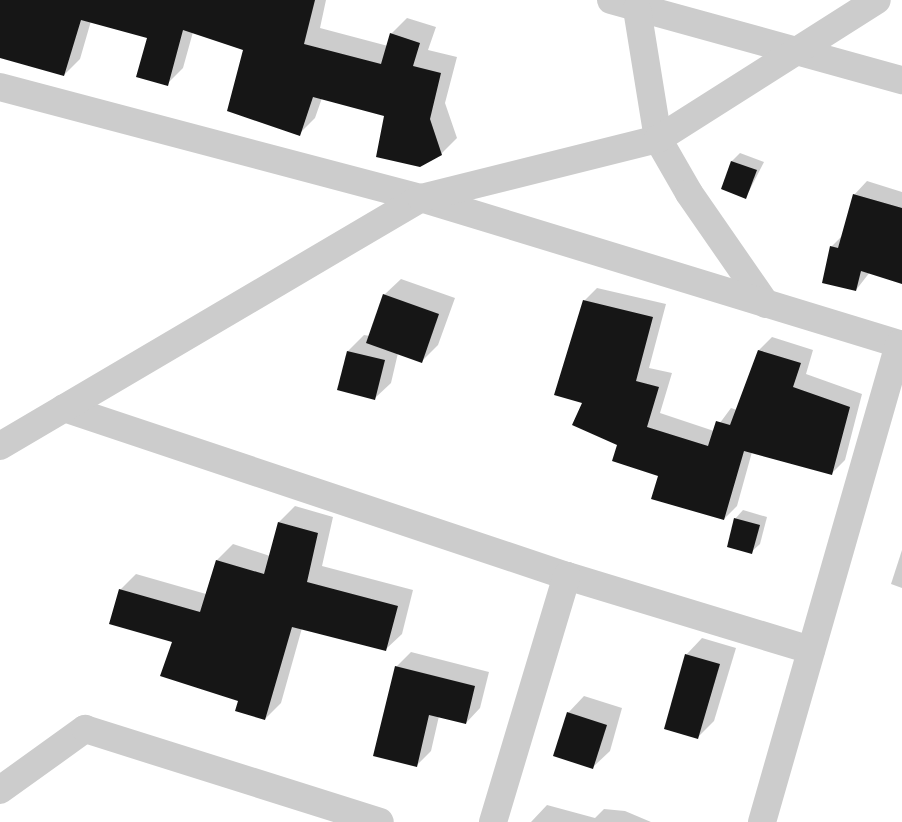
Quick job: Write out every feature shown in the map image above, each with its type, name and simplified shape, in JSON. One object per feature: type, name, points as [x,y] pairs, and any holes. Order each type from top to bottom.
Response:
[{"type":"street","points":[[611,0],[637,9],[902,80]]},
{"type":"street","points":[[0,446],[421,198],[658,138],[792,50],[877,0]]},
{"type":"street","points":[[637,9],[658,138],[689,193],[766,304]]},
{"type":"street","points":[[0,87],[421,198],[901,345],[762,822]]},
{"type":"street","points":[[64,408],[567,576],[811,650]]},
{"type":"street","points":[[494,822],[567,576]]},
{"type":"street","points":[[0,790],[85,729],[380,822]]},
{"type":"building","points":[[0,0],[315,0],[304,44],[381,64],[390,33],[420,43],[413,66],[441,73],[430,119],[442,155],[420,167],[376,157],[384,116],[313,97],[300,136],[227,111],[243,50],[183,30],[168,86],[136,77],[147,38],[81,20],[64,76],[0,58]]},
{"type":"building","points":[[731,161],[757,170],[746,199],[721,189]]},
{"type":"building","points":[[853,194],[902,208],[902,284],[861,271],[856,291],[822,283],[830,246],[838,248]]},
{"type":"building","points":[[383,294],[439,314],[422,363],[366,343]]},
{"type":"building","points":[[583,300],[653,317],[636,381],[659,387],[647,427],[708,446],[716,421],[730,425],[758,350],[801,363],[793,387],[850,407],[832,475],[744,451],[724,520],[651,499],[658,476],[612,461],[617,445],[572,425],[582,403],[554,395]]},
{"type":"building","points":[[347,351],[385,360],[375,400],[337,390]]},
{"type":"building","points":[[734,518],[760,525],[752,554],[727,547]]},
{"type":"building","points":[[278,522],[318,533],[307,582],[398,606],[386,651],[292,627],[265,720],[235,711],[238,701],[160,676],[172,642],[109,624],[119,589],[200,612],[216,560],[264,574]]},
{"type":"building","points":[[685,654],[720,664],[698,739],[664,729]]},
{"type":"building","points":[[395,666],[475,686],[466,724],[429,715],[417,767],[373,756]]},
{"type":"building","points":[[567,712],[607,725],[593,769],[553,756]]}]
